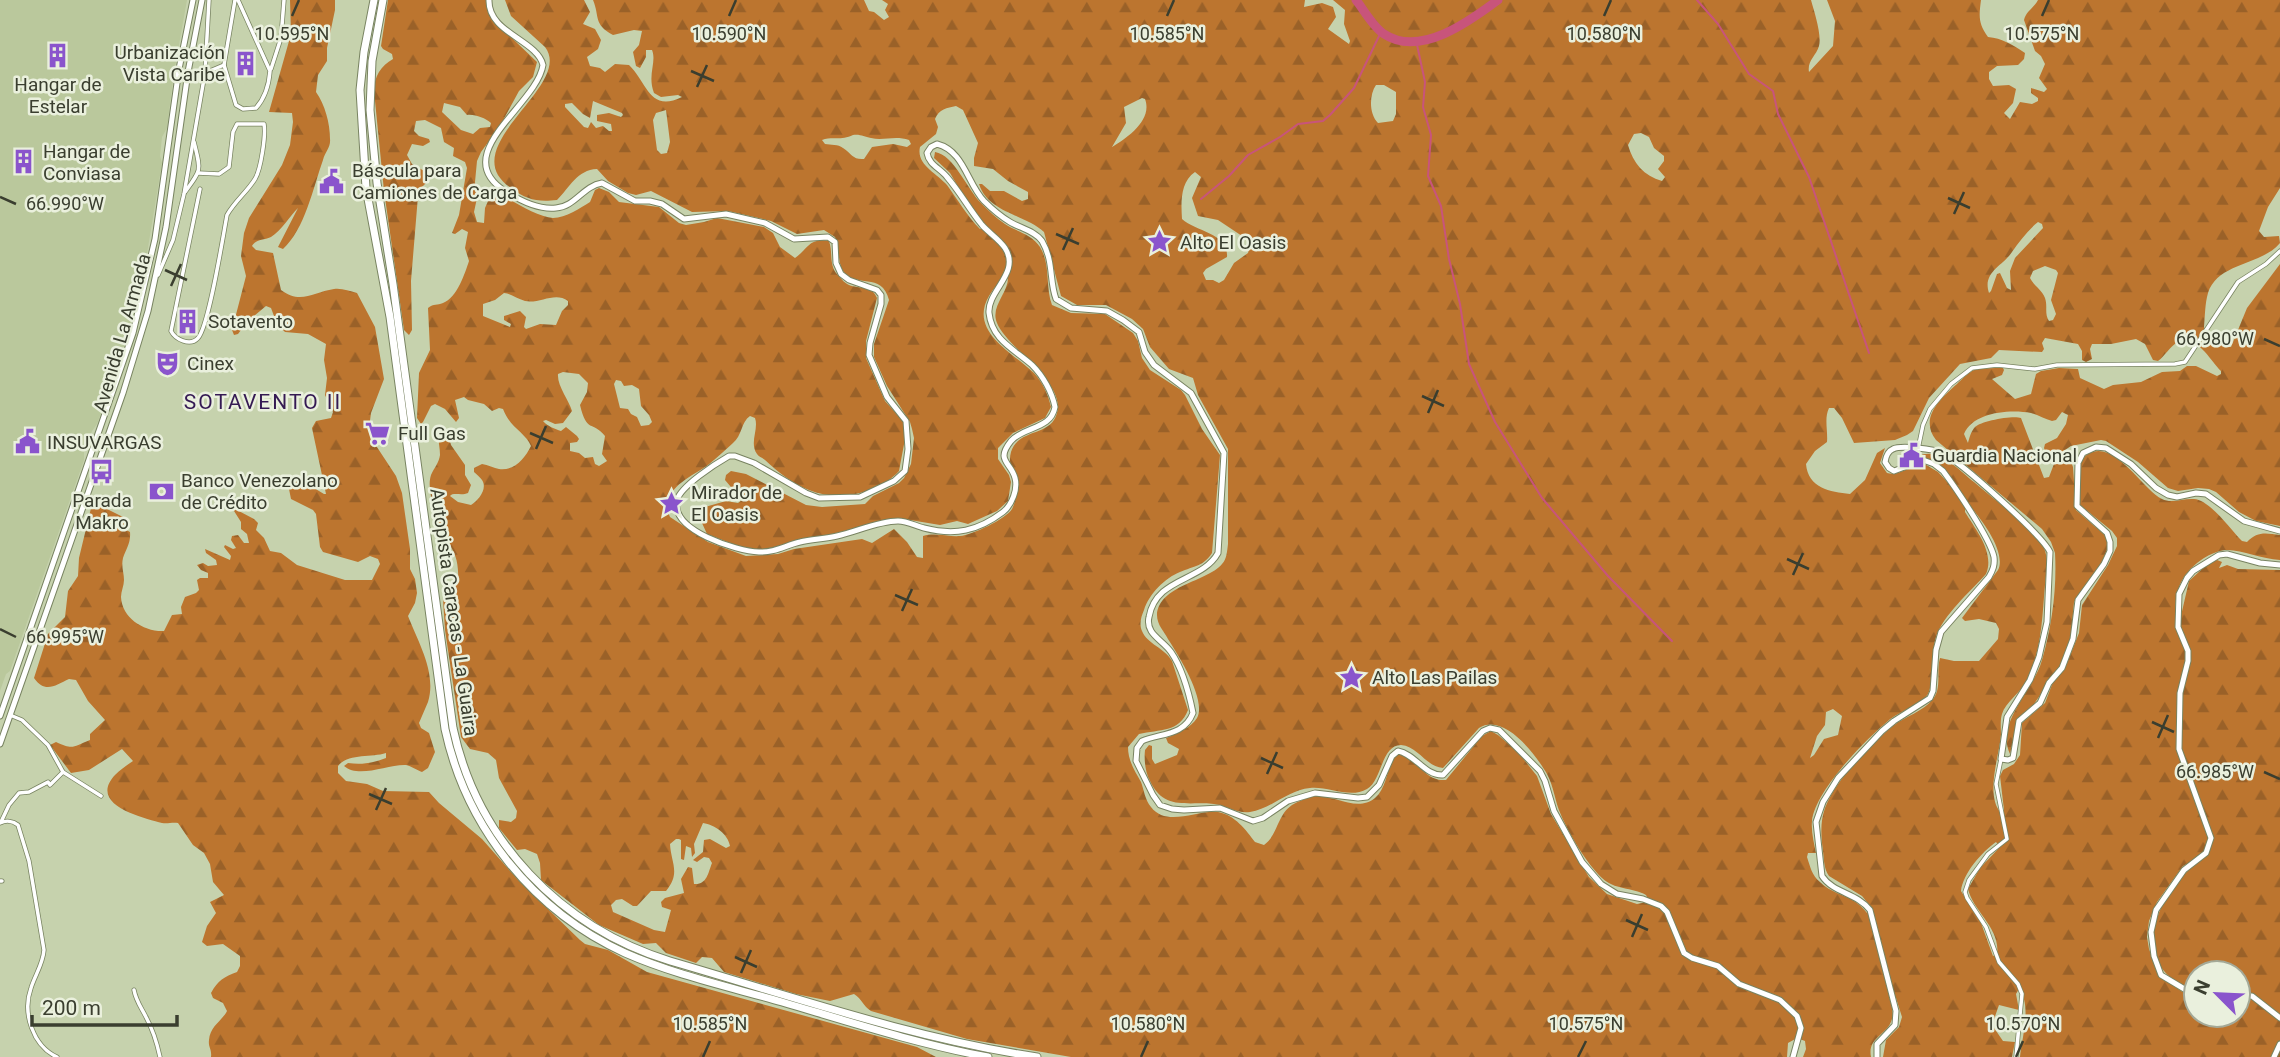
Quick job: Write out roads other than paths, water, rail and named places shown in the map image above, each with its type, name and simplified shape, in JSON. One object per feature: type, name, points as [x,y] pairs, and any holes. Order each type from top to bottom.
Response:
[{"type":"highway","name":"Autopista Caracas - La Guaira","points":[[374,0],[360,90],[366,188],[390,317],[445,729],[460,781],[481,823],[511,865],[545,901],[575,924],[621,951],[659,966],[732,988],[920,1042],[988,1057]]},
{"type":"highway","name":"Autopista Caracas - La Guaira","points":[[383,0],[369,90],[377,183],[395,295],[453,727],[467,778],[487,819],[521,865],[550,895],[595,928],[631,947],[670,961],[913,1031],[967,1045],[1037,1057]]},
{"type":"main road","name":"Avenida La Armada","points":[[0,716],[141,306],[157,229],[179,69],[192,0]]},
{"type":"main road","name":"Avenida La Armada","points":[[0,744],[123,393],[156,280],[170,206],[188,72],[202,0]]},
{"type":"main road","points":[[489,0],[496,20],[538,56],[543,65],[540,75],[486,152],[488,169],[501,188],[530,204],[555,208],[566,205],[587,188],[602,183],[635,201],[662,204],[684,219],[726,214],[765,223],[794,239],[828,237],[835,242],[836,263],[841,274],[849,280],[877,290],[881,295],[869,355],[887,397],[906,421],[908,449],[903,473],[894,481],[860,497],[819,498],[754,463],[729,456],[681,493],[677,512],[687,523],[720,544],[766,552],[897,521],[934,530],[966,531],[1002,513],[1010,505],[1016,479],[1005,463],[1005,452],[1017,435],[1049,420],[1055,407],[1040,374],[1008,348],[995,332],[989,307],[1007,272],[1007,254],[963,201],[947,176],[928,160],[927,153],[934,145],[946,147],[959,159],[987,204],[1010,222],[1040,239],[1051,267],[1056,299],[1072,308],[1107,311],[1139,332],[1145,352],[1154,365],[1191,393],[1224,453],[1217,554],[1208,566],[1168,589],[1153,604],[1148,618],[1148,627],[1175,659],[1193,713],[1182,727],[1170,734],[1142,741],[1137,748],[1136,761],[1160,805],[1172,809],[1220,808],[1253,821],[1263,818],[1288,801],[1315,793],[1363,799],[1375,790],[1392,756],[1398,751],[1404,752],[1433,774],[1440,776],[1447,772],[1483,731],[1490,728],[1499,730],[1540,771],[1555,811],[1582,862],[1601,884],[1617,894],[1661,906],[1667,912],[1684,953],[1718,966],[1739,984],[1780,1000],[1800,1021],[1800,1034],[1793,1057]]},
{"type":"main road","points":[[1877,1057],[1877,1044],[1895,1025],[1896,1011],[1870,910],[1858,898],[1831,885],[1822,876],[1817,817],[1833,785],[1882,731],[1933,695],[1936,650],[1941,632],[1989,577],[1994,560],[1988,542],[1952,483],[1938,467],[1923,460],[1896,471],[1887,465],[1886,457],[1894,448],[1937,451],[1948,457],[2026,524],[2047,545],[2050,552],[2047,622],[2039,657],[2030,680],[2007,717],[2001,759],[2013,758],[2019,721],[2040,703],[2049,683],[2062,668],[2073,639],[2078,600],[2110,551],[2107,533],[2077,506],[2080,456],[2092,448],[2106,448],[2131,464],[2160,491],[2172,496],[2206,494],[2248,523],[2280,531]]},
{"type":"main road","points":[[2182,988],[2161,975],[2151,941],[2152,919],[2156,910],[2184,870],[2206,853],[2211,838],[2179,749],[2180,692],[2188,661],[2188,651],[2178,626],[2179,594],[2193,570],[2219,555],[2227,554],[2260,564],[2280,565]]},
{"type":"main road","points":[[2252,996],[2280,1018]]},
{"type":"main road","points":[[2274,1057],[2280,1044]]},
{"type":"street","points":[[156,280],[173,240],[184,194],[205,73],[209,0]]},
{"type":"street","points":[[237,0],[224,65],[236,105],[243,109],[256,108],[262,102],[281,38],[284,0]]},
{"type":"street","points":[[237,0],[270,71]]},
{"type":"street","points":[[205,73],[224,65]]},
{"type":"street","points":[[198,173],[219,174],[229,167],[233,132],[237,124],[264,124],[258,171],[255,179],[227,215],[206,318],[198,338],[191,342],[179,340],[170,331],[200,189]]},
{"type":"street","points":[[184,194],[196,180],[198,173],[199,165],[192,138]]},
{"type":"street","points":[[1918,449],[1923,425],[1930,409],[1951,384],[1972,368],[1997,365],[2035,369],[2057,365],[2185,362],[2238,282],[2266,264],[2280,251]]},
{"type":"street","points":[[10,715],[22,720],[48,746],[63,772],[101,796]]},
{"type":"street","points":[[2001,759],[1996,783],[2007,839],[1988,854],[1969,880],[1965,891],[1986,926],[1999,962],[2018,984],[2022,994],[2017,1057]]},
{"type":"street","points":[[57,1057],[39,1044],[29,1016],[30,991],[42,963],[44,950],[29,861],[18,825],[15,822],[1,822],[9,804],[19,793],[29,792],[48,782],[50,785],[63,772]]},
{"type":"street","points":[[134,990],[137,1004],[151,1028],[160,1057]]},
{"type":"waterway","points":[[1356,0],[1372,23],[1384,34],[1413,42],[1444,34],[1498,0]]},
{"type":"waterway","points":[[1697,0],[1718,24],[1749,74],[1773,91],[1778,114],[1809,177],[1869,353],[1864,338]]},
{"type":"waterway","points":[[1201,199],[1229,176],[1248,155],[1298,124],[1323,121],[1330,115],[1354,88],[1381,32]]},
{"type":"waterway","points":[[1416,40],[1425,82],[1423,107],[1431,135],[1428,176],[1441,206],[1469,364],[1495,422],[1542,498],[1608,576],[1672,641]]},
{"type":"place","name":"Hangar de Estelar","points":[[58,56]]},
{"type":"place","name":"Urbanización Vista Caribe","points":[[245,63]]},
{"type":"place","name":"Hangar de Conviasa","points":[[23,162]]},
{"type":"place","name":"Báscula para Camiones de Carga","points":[[332,181]]},
{"type":"place","name":"Alto El Oasis","points":[[1160,242]]},
{"type":"place","name":"Sotavento","points":[[188,321]]},
{"type":"place","name":"Cinex","points":[[167,363]]},
{"type":"place","name":"Full Gas","points":[[378,433]]},
{"type":"place","name":"INSUVARGAS","points":[[27,442]]},
{"type":"place","name":"Guardia Nacional","points":[[1912,455]]},
{"type":"place","name":"Parada Makro","points":[[102,472]]},
{"type":"place","name":"Banco Venezolano de Crédito","points":[[161,491]]},
{"type":"place","name":"Mirador de El Oasis","points":[[671,503]]},
{"type":"place","name":"Alto Las Pailas","points":[[1352,677]]},
{"type":"district","name":"SOTAVENTO II","points":[[263,402]]}]
